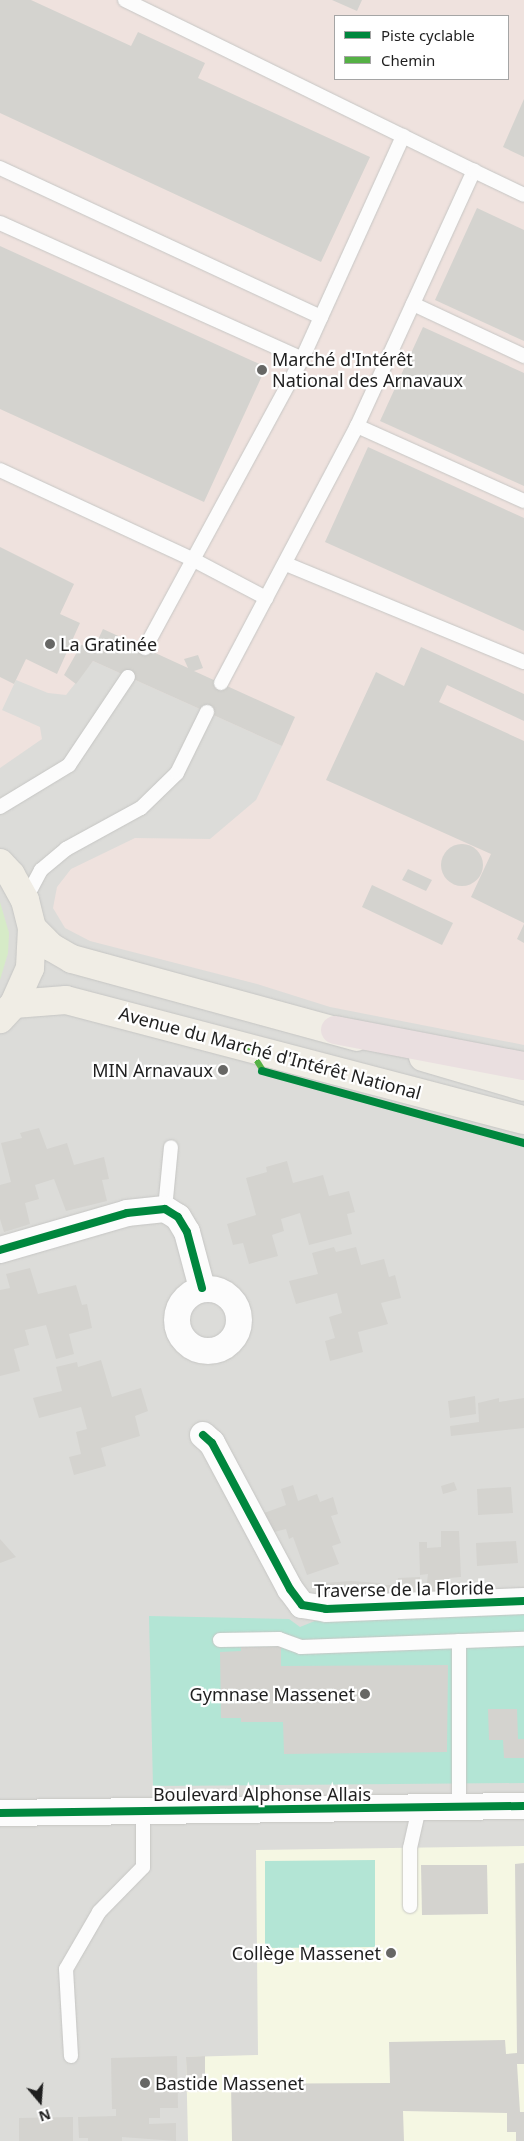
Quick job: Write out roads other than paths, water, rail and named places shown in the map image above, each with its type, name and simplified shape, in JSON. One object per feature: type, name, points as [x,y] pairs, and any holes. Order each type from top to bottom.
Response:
[{"type":"highway","points":[[336,1030],[524,1066]]},
{"type":"main road","points":[[0,863],[11,875],[25,900],[32,928],[30,968],[7,1012]]},
{"type":"main road","name":"Avenue du Marché d'Intérêt National","points":[[32,928],[52,947],[72,959],[336,1030],[524,1087]]},
{"type":"main road","name":"Avenue du Marché d'Intérêt National","points":[[7,1012],[66,1000],[524,1120]]},
{"type":"street","points":[[0,1250],[128,1213],[166,1209],[178,1217],[187,1232],[202,1288]]},
{"type":"street","name":"Traverse de la Floride","points":[[203,1434],[212,1443],[290,1589],[302,1605],[326,1609],[524,1601]]},
{"type":"street","name":"Boulevard Alphonse Allais","points":[[0,1812],[524,1806]]},
{"type":"lane","points":[[126,0],[524,195]]},
{"type":"lane","points":[[145,648],[192,558],[302,359],[402,136]]},
{"type":"lane","points":[[0,168],[321,317]]},
{"type":"lane","points":[[221,683],[286,564],[357,426],[474,171]]},
{"type":"lane","points":[[0,223],[302,359]]},
{"type":"lane","points":[[412,304],[524,356]]},
{"type":"lane","points":[[357,426],[524,501]]},
{"type":"lane","points":[[0,470],[192,558],[266,598]]},
{"type":"lane","points":[[286,564],[524,662]]},
{"type":"lane","points":[[0,806],[69,766],[128,677]]},
{"type":"lane","points":[[25,900],[42,870],[66,849],[140,808],[176,773],[207,712]]},
{"type":"lane","points":[[166,1209],[171,1147]]},
{"type":"lane","points":[[220,1640],[279,1638],[301,1647],[524,1639]]},
{"type":"lane","points":[[459,1642],[459,1807]]},
{"type":"lane","points":[[410,1906],[410,1848],[419,1808]]},
{"type":"lane","points":[[71,2056],[66,1969],[100,1912],[143,1867],[143,1809]]},
{"type":"place","name":"Marché d'Intérêt National des Arnavaux","points":[[262,370]]},
{"type":"place","name":"La Gratinée","points":[[50,644]]},
{"type":"place","name":"MIN Arnavaux","points":[[223,1070]]},
{"type":"place","name":"Gymnase Massenet","points":[[365,1694]]},
{"type":"place","name":"Collège Massenet","points":[[391,1953]]},
{"type":"place","name":"Bastide Massenet","points":[[145,2083]]}]
